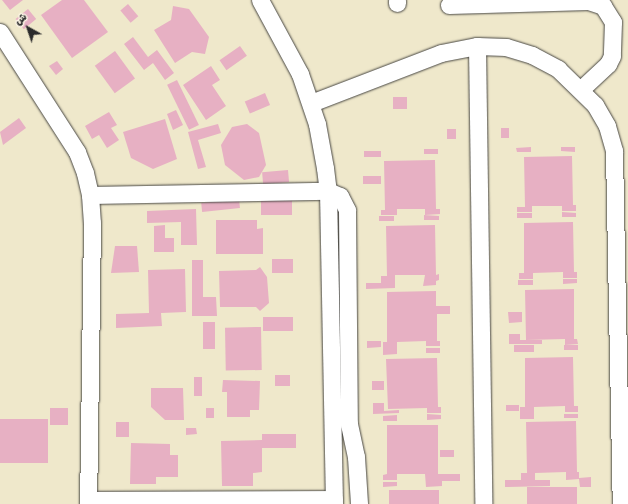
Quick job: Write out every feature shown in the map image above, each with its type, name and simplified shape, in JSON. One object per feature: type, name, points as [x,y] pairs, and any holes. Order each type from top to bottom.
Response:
[{"type":"street","points":[[0,32],[77,152],[85,173],[90,195],[92,223],[88,502],[334,502],[328,192],[322,146],[311,104],[300,74],[260,0]]},
{"type":"street","points":[[449,5],[588,1],[603,6],[612,22],[612,56],[608,64],[581,89]]},
{"type":"street","points":[[311,104],[441,54],[477,46],[506,47],[532,55],[558,69],[581,89],[608,126],[614,151],[621,504]]},
{"type":"street","points":[[477,46],[483,504]]},
{"type":"street","points":[[90,195],[328,192],[340,196],[347,210],[349,424],[356,457],[359,504]]},
{"type":"building","points":[[2,0],[23,0],[10,10]]},
{"type":"building","points":[[62,0],[84,0],[108,32],[72,58],[41,15]]},
{"type":"building","points":[[128,4],[138,16],[131,23],[120,10]]},
{"type":"building","points":[[173,6],[189,9],[209,37],[205,54],[192,52],[175,63],[154,30],[171,20]]},
{"type":"building","points":[[28,9],[36,19],[24,29],[16,19]]},
{"type":"building","points":[[133,37],[148,57],[157,50],[174,73],[165,80],[153,63],[144,70],[124,44]]},
{"type":"building","points":[[240,46],[247,56],[226,70],[220,60]]},
{"type":"building","points":[[115,51],[135,79],[115,93],[95,66]]},
{"type":"building","points":[[57,61],[63,69],[56,75],[49,66]]},
{"type":"building","points":[[211,66],[220,80],[212,85],[226,106],[206,120],[183,85]]},
{"type":"building","points":[[177,80],[199,125],[189,130],[167,85]]},
{"type":"building","points":[[265,93],[270,105],[250,114],[245,102]]},
{"type":"building","points":[[393,97],[407,97],[407,109],[393,109]]},
{"type":"building","points":[[176,110],[183,125],[173,130],[167,114]]},
{"type":"building","points":[[109,112],[117,125],[111,128],[119,140],[107,148],[99,135],[92,139],[85,126]]},
{"type":"building","points":[[19,118],[26,128],[3,145],[0,132]]},
{"type":"building","points":[[165,119],[177,159],[153,169],[131,158],[123,132]]},
{"type":"building","points":[[218,124],[221,133],[198,140],[206,167],[198,169],[188,132]]},
{"type":"building","points":[[247,124],[259,133],[266,165],[259,177],[244,180],[225,165],[221,145],[232,127]]},
{"type":"building","points":[[501,128],[509,128],[509,138],[501,138]]},
{"type":"building","points":[[447,129],[456,129],[456,139],[447,139]]},
{"type":"building","points":[[531,147],[531,152],[517,152],[516,148]]},
{"type":"building","points":[[561,147],[575,147],[575,152],[561,151]]},
{"type":"building","points":[[424,149],[438,149],[438,154],[424,154]]},
{"type":"building","points":[[364,151],[381,151],[381,157],[364,157]]},
{"type":"building","points":[[572,156],[573,205],[576,205],[576,211],[562,211],[562,206],[532,206],[532,212],[517,212],[517,207],[525,207],[524,157]]},
{"type":"building","points":[[435,160],[436,209],[440,209],[440,214],[425,215],[425,209],[397,209],[397,215],[381,215],[381,210],[385,210],[384,161]]},
{"type":"building","points":[[288,170],[289,182],[263,184],[262,172]]},
{"type":"building","points":[[363,176],[381,176],[381,184],[363,184]]},
{"type":"building","points":[[239,199],[240,208],[202,212],[201,203]]},
{"type":"building","points":[[261,199],[292,199],[292,215],[261,215]]},
{"type":"building","points":[[196,209],[197,245],[181,245],[181,222],[147,223],[147,211]]},
{"type":"building","points":[[562,212],[576,213],[576,217],[562,217]]},
{"type":"building","points":[[517,213],[532,213],[532,218],[517,218]]},
{"type":"building","points":[[424,215],[439,216],[439,220],[424,220]]},
{"type":"building","points":[[379,216],[394,216],[394,221],[379,221]]},
{"type":"building","points":[[216,220],[257,220],[257,229],[263,228],[263,254],[216,254]]},
{"type":"building","points":[[573,222],[574,272],[577,272],[577,278],[563,278],[563,272],[533,273],[533,279],[519,279],[519,273],[524,273],[524,223]]},
{"type":"building","points":[[165,225],[165,238],[174,238],[174,252],[154,252],[154,226]]},
{"type":"building","points":[[435,225],[436,275],[439,274],[439,280],[436,281],[436,285],[423,286],[425,275],[395,275],[395,288],[366,289],[366,283],[381,283],[381,276],[387,276],[386,226]]},
{"type":"building","points":[[115,246],[137,246],[139,272],[111,273]]},
{"type":"building","points":[[272,259],[293,259],[293,273],[272,273]]},
{"type":"building","points":[[192,260],[203,260],[203,297],[216,297],[217,316],[192,316]]},
{"type":"building","points":[[260,267],[267,277],[269,303],[260,311],[256,307],[220,307],[219,271],[256,270]]},
{"type":"building","points":[[185,269],[186,312],[161,313],[162,326],[116,328],[116,314],[149,313],[148,270]]},
{"type":"building","points":[[563,279],[577,279],[577,283],[563,284]]},
{"type":"building","points":[[518,280],[533,280],[533,285],[518,285]]},
{"type":"building","points":[[574,289],[574,339],[577,339],[578,344],[565,345],[565,339],[526,340],[525,290]]},
{"type":"building","points":[[436,291],[436,306],[450,306],[450,314],[437,314],[437,341],[440,341],[440,346],[426,346],[426,341],[397,342],[397,354],[383,355],[383,342],[387,342],[387,292]]},
{"type":"building","points":[[508,312],[522,312],[522,322],[509,323]]},
{"type":"building","points":[[263,317],[293,317],[293,331],[263,331]]},
{"type":"building","points":[[203,322],[215,322],[215,349],[203,349]]},
{"type":"building","points":[[261,327],[262,370],[226,371],[225,328]]},
{"type":"building","points":[[509,334],[520,334],[520,340],[542,340],[542,344],[509,344]]},
{"type":"building","points":[[367,341],[381,341],[381,347],[367,348]]},
{"type":"building","points":[[514,345],[534,345],[534,352],[514,352]]},
{"type":"building","points":[[564,345],[578,345],[578,350],[564,350]]},
{"type":"building","points":[[426,348],[440,348],[440,353],[426,353]]},
{"type":"building","points":[[573,357],[574,406],[578,406],[578,412],[565,412],[565,406],[534,407],[534,419],[520,419],[520,407],[525,407],[525,358]]},
{"type":"building","points":[[437,358],[438,407],[441,407],[441,413],[427,413],[427,408],[388,409],[386,359]]},
{"type":"building","points":[[275,375],[290,375],[290,386],[275,386]]},
{"type":"building","points":[[194,377],[202,377],[202,396],[194,396]]},
{"type":"building","points":[[223,380],[260,381],[259,410],[250,410],[250,417],[227,417],[227,392],[222,392]]},
{"type":"building","points":[[372,381],[384,381],[384,390],[372,390]]},
{"type":"building","points":[[151,388],[183,388],[184,420],[165,420],[151,407]]},
{"type":"building","points":[[373,403],[384,403],[384,411],[399,410],[399,413],[373,414]]},
{"type":"building","points":[[506,405],[519,405],[519,411],[506,411]]},
{"type":"building","points":[[50,408],[68,408],[68,425],[50,425]]},
{"type":"building","points":[[206,408],[214,408],[214,418],[206,418]]},
{"type":"building","points":[[427,414],[441,415],[441,419],[427,420]]},
{"type":"building","points":[[564,414],[578,414],[578,418],[564,418]]},
{"type":"building","points":[[397,415],[397,421],[383,421],[383,416]]},
{"type":"building","points":[[0,419],[48,419],[48,463],[0,463]]},
{"type":"building","points":[[576,421],[577,472],[579,472],[579,478],[591,477],[591,487],[580,487],[579,479],[566,480],[566,472],[535,473],[535,480],[550,480],[550,486],[505,487],[505,480],[521,480],[521,473],[527,473],[526,422]]},
{"type":"building","points":[[116,422],[129,422],[129,437],[116,437]]},
{"type":"building","points":[[387,425],[438,425],[438,474],[460,474],[460,481],[442,481],[442,486],[426,487],[425,474],[397,474],[397,480],[383,480],[383,475],[387,474]]},
{"type":"building","points":[[186,428],[196,428],[197,434],[186,435]]},
{"type":"building","points":[[262,434],[296,434],[296,448],[262,448]]},
{"type":"building","points":[[262,440],[262,472],[253,473],[253,486],[222,486],[221,441]]},
{"type":"building","points":[[131,443],[170,444],[170,455],[178,455],[178,477],[156,477],[156,484],[130,484]]},
{"type":"building","points":[[440,450],[454,450],[454,457],[440,457]]},
{"type":"building","points":[[383,482],[397,482],[397,486],[383,487]]},
{"type":"building","points":[[527,487],[577,487],[577,504],[527,504]]},
{"type":"building","points":[[389,490],[439,490],[439,504],[389,504]]}]
